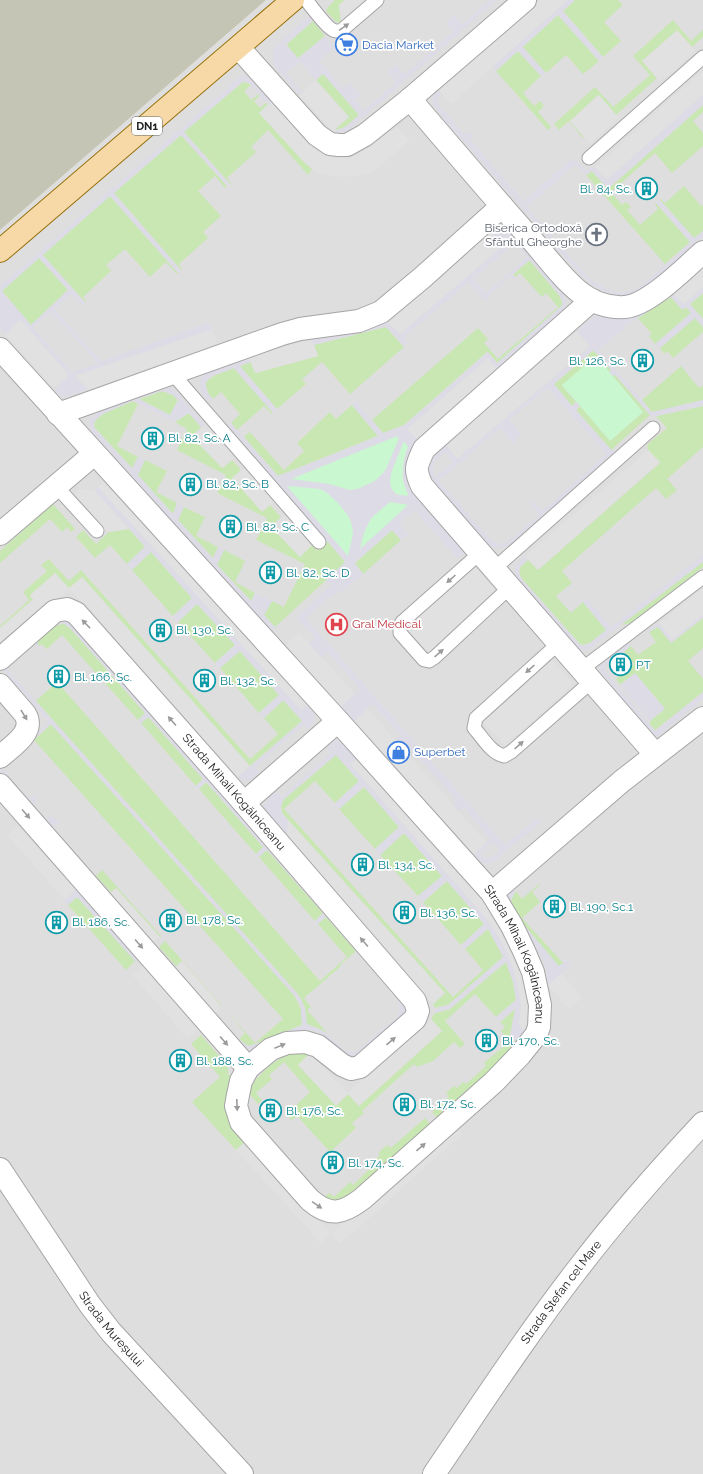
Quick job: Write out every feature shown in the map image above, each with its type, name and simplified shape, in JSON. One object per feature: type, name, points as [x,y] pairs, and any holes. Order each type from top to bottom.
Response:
[{"type":"main road","name":"DN1","points":[[0,251],[239,48],[293,0]]},
{"type":"street","points":[[239,48],[317,136],[330,144],[347,145],[365,135],[410,99],[525,0]]},
{"type":"street","points":[[410,99],[574,288],[592,300],[603,305],[625,307],[644,300],[668,283],[703,252]]},
{"type":"street","points":[[58,414],[282,334],[300,329],[359,321],[381,312],[423,277],[502,206]]},
{"type":"street","points":[[592,300],[424,449],[418,462],[416,474],[422,486],[655,754]]},
{"type":"street","name":"Strada Mihail Kogălniceanu","points":[[0,349],[492,893],[512,926],[533,972],[540,1011],[539,1027],[536,1035],[520,1055],[488,1087],[362,1199],[348,1209],[333,1212],[319,1208],[310,1200],[241,1122],[236,1106],[241,1081],[248,1068],[272,1049],[287,1043],[305,1042],[318,1046],[342,1065],[351,1069],[360,1067],[410,1026],[418,1011],[415,1001],[244,803],[76,613],[67,609],[55,611],[0,659]]},
{"type":"street","points":[[0,534],[94,454]]},
{"type":"street","points":[[0,685],[28,719],[28,726],[25,734],[0,757]]},
{"type":"street","points":[[492,893],[655,754],[703,718]]},
{"type":"street","points":[[244,803],[338,721]]},
{"type":"street","points":[[0,785],[248,1068]]},
{"type":"street","name":"Strada Ștefan cel Mare","points":[[434,1474],[520,1347],[577,1270],[662,1168],[703,1123]]},
{"type":"street","name":"Strada Mureșului","points":[[0,1169],[86,1299],[111,1332],[242,1474]]},
{"type":"lane","points":[[306,0],[329,28],[334,31],[342,30],[377,0]]},
{"type":"lane","points":[[589,158],[703,57]]},
{"type":"lane","points":[[172,373],[319,542]]},
{"type":"lane","points":[[494,569],[652,428]]},
{"type":"lane","points":[[56,486],[97,531]]},
{"type":"lane","points":[[480,553],[402,622],[400,633],[424,660],[429,661],[510,587]]},
{"type":"lane","points":[[559,643],[476,718],[474,728],[500,756],[504,756],[510,752],[587,675],[703,577]]},
{"type":"shaded area","points":[[0,0],[266,0],[0,230]]},
{"type":"shaded area","points":[[266,0],[703,0],[703,1474],[0,1474],[0,230]]},
{"type":"shaded area","points":[[345,0],[366,0],[341,22],[339,5]]},
{"type":"shaded area","points":[[489,0],[497,0],[348,131],[333,131],[335,129],[340,130],[345,127],[359,115],[323,74],[316,80],[300,62],[287,73],[302,92],[299,95],[273,64],[273,52],[277,44],[309,16],[313,21],[286,45],[298,58],[325,36],[335,47],[319,61],[343,88],[350,83],[361,96],[355,100],[364,111],[396,82],[388,72],[392,68],[396,65],[405,74],[453,32],[446,22],[454,15],[462,24]]},
{"type":"shaded area","points":[[540,0],[568,0],[451,104],[437,88]]},
{"type":"shaded area","points":[[568,0],[575,0],[563,11],[603,57],[599,61],[558,15],[523,47],[546,73],[541,76],[518,51],[496,71],[492,67]]},
{"type":"shaded area","points":[[677,30],[696,51],[660,82],[642,61]]},
{"type":"shaded area","points":[[703,70],[703,95],[606,180],[595,167]]},
{"type":"shaded area","points":[[244,75],[255,81],[272,101],[268,104],[249,83],[243,82],[184,132],[230,184],[227,186],[181,135],[114,193],[181,270],[178,273],[110,196],[43,255],[85,302],[82,305],[71,294],[54,309],[101,361],[210,322],[212,329],[75,376],[88,390],[64,398],[60,396],[56,392],[55,388],[69,375],[21,320],[5,334],[0,329],[0,286],[241,76]],"holes":[[[39,258],[68,290],[31,325],[2,291]],[[51,312],[98,363],[72,372],[33,327]]]},
{"type":"shaded area","points":[[316,80],[349,117],[333,131],[299,95]]},
{"type":"shaded area","points":[[437,88],[441,93],[437,101],[440,106],[465,135],[469,132],[474,136],[470,140],[524,201],[571,159],[578,162],[586,171],[593,166],[607,180],[703,95],[703,105],[608,189],[592,171],[586,175],[576,164],[527,207],[590,279],[601,286],[620,293],[636,289],[645,283],[690,242],[656,203],[660,200],[694,238],[703,231],[703,237],[648,286],[631,295],[616,296],[598,289],[576,270],[436,110],[432,99]]},
{"type":"shaded area","points":[[599,95],[619,118],[590,144],[570,121]]},
{"type":"shaded area","points":[[272,101],[309,143],[326,156],[350,158],[359,155],[397,126],[410,141],[375,170],[363,175],[340,177],[323,175],[312,169],[303,161],[259,113]]},
{"type":"shaded area","points":[[500,225],[506,227],[559,288],[565,297],[566,305],[563,311],[497,369],[488,358],[407,429],[417,440],[413,449],[464,552],[458,559],[414,510],[399,523],[408,534],[401,540],[392,530],[355,563],[363,574],[341,593],[338,591],[306,618],[505,845],[536,818],[541,822],[497,859],[488,864],[482,862],[474,854],[490,839],[464,808],[459,812],[453,805],[457,801],[405,742],[400,746],[395,739],[400,735],[373,704],[354,721],[341,707],[360,689],[328,653],[322,658],[309,644],[315,638],[296,617],[331,585],[326,580],[345,562],[228,425],[231,423],[278,476],[378,436],[352,405],[356,401],[383,433],[405,425],[488,352],[497,363],[562,305],[559,295],[530,260],[513,274],[515,277],[513,279],[510,277],[488,296],[490,298],[486,302],[468,283],[404,337],[408,343],[404,347],[385,327],[314,345],[312,340],[384,322],[392,326],[400,334],[503,246],[489,230]],"holes":[[[514,244],[518,246],[527,257],[486,293],[473,279]],[[397,436],[399,439],[385,471],[375,481],[358,489],[349,490],[329,484],[291,479]],[[404,441],[408,446],[404,461],[403,480],[409,496],[397,495],[391,489],[391,473]],[[287,486],[321,489],[338,503],[350,518],[352,525],[353,534],[348,556]],[[390,502],[408,505],[360,549],[363,534],[371,518]],[[493,842],[500,850],[490,858],[484,858],[480,854]]]},
{"type":"shaded area","points":[[489,230],[503,246],[400,334],[392,326],[384,322]]},
{"type":"shaded area","points":[[703,265],[703,287],[684,304],[672,292]]},
{"type":"shaded area","points":[[703,287],[703,293],[690,304],[703,319],[703,327],[695,318],[660,348],[655,344],[691,313],[686,307],[683,310],[671,297],[638,318],[637,317],[599,350],[652,412],[703,400],[703,406],[656,416],[650,415],[615,374],[613,376],[609,372],[611,370],[593,350],[554,384],[572,406],[576,402],[580,406],[576,410],[615,454],[511,544],[506,547],[495,548],[487,544],[431,480],[428,467],[434,455],[445,444],[457,459],[590,347],[577,331],[594,316],[672,292],[684,304]],"holes":[[[548,388],[606,454],[542,511],[533,501],[530,504],[539,515],[508,542],[502,544],[493,542],[439,481],[500,428],[513,443],[522,435],[509,420]],[[445,453],[453,462],[435,477],[433,469],[436,460]]]},
{"type":"shaded area","points":[[21,320],[69,375],[55,387],[55,389],[5,334]]},
{"type":"shaded area","points":[[212,329],[217,344],[88,390],[75,376]]},
{"type":"shaded area","points":[[577,331],[590,346],[457,459],[445,444]]},
{"type":"shaded area","points":[[312,340],[318,356],[255,373],[248,356]]},
{"type":"shaded area","points":[[248,356],[251,362],[240,366],[277,409],[273,413],[234,368],[213,376],[206,382],[208,393],[213,399],[208,402],[201,393],[199,381],[204,375],[214,369]]},
{"type":"shaded area","points":[[488,358],[497,369],[417,440],[407,429]]},
{"type":"shaded area","points":[[162,386],[173,389],[205,425],[201,427],[189,413],[175,422],[133,401],[103,414],[95,421],[94,427],[132,468],[138,457],[145,460],[138,475],[173,514],[177,503],[184,507],[178,520],[213,558],[218,547],[224,550],[217,565],[251,601],[255,593],[272,601],[264,615],[275,627],[270,631],[90,429],[89,421],[101,410]],"holes":[[[162,391],[173,395],[178,400],[170,415],[139,399]]]},
{"type":"shaded area","points":[[205,425],[234,458],[222,468],[192,437]]},
{"type":"shaded area","points":[[648,450],[660,462],[538,570],[525,556]]},
{"type":"shaded area","points":[[244,468],[274,502],[262,512],[232,478]]},
{"type":"shaded area","points":[[103,482],[308,705],[301,710],[98,487]]},
{"type":"shaded area","points":[[98,487],[301,710],[308,705],[314,713],[314,721],[309,729],[304,724],[255,768],[260,773],[250,780],[244,781],[238,777],[302,721],[284,700],[264,718],[259,713],[279,695],[240,651],[220,668],[215,663],[235,645],[197,604],[178,622],[173,616],[192,598],[151,552],[132,570],[127,564],[145,546],[94,490]]},
{"type":"shaded area","points":[[80,489],[94,490],[129,529],[109,532],[75,494]]},
{"type":"shaded area","points":[[285,514],[312,545],[300,557],[271,527]]},
{"type":"shaded area","points":[[703,555],[703,562],[592,647],[586,650],[579,649],[577,647],[520,582],[514,570],[517,564],[525,556],[528,560],[520,567],[519,570],[519,574],[522,579],[579,644],[584,646],[606,630],[583,602],[587,599],[611,627]]},
{"type":"shaded area","points":[[475,567],[497,591],[428,653],[406,628]]},
{"type":"shaded area","points":[[55,573],[69,588],[82,577],[250,766],[238,777],[69,589],[0,650],[0,628],[33,600],[30,595]]},
{"type":"shaded area","points":[[703,588],[703,615],[672,640],[659,623]]},
{"type":"shaded area","points":[[703,615],[703,618],[671,643],[658,627],[649,632],[647,630],[659,623],[672,640]]},
{"type":"shaded area","points":[[62,619],[70,622],[404,1001],[405,1016],[354,1057],[342,1053],[326,1038],[315,1031],[308,1030],[301,1031],[258,1047],[248,1050],[245,1049],[237,1041],[239,1039],[248,1046],[302,1025],[299,1002],[51,724],[3,769],[29,799],[34,795],[38,799],[33,804],[47,819],[52,815],[59,822],[51,829],[1,773],[1,767],[4,762],[49,722],[5,672],[6,665]],"holes":[[[63,623],[71,629],[145,713],[138,720],[141,723],[149,717],[203,779],[196,786],[199,789],[206,782],[263,847],[256,854],[259,857],[267,850],[323,913],[315,921],[318,924],[326,917],[394,994],[400,1009],[397,1017],[357,1051],[346,1051],[322,1030],[307,1024],[305,1008],[296,992],[8,670],[10,666],[35,644],[38,648],[39,646],[37,642],[56,626]]]},
{"type":"shaded area","points":[[299,632],[355,694],[341,707],[285,645]]},
{"type":"shaded area","points":[[628,643],[631,646],[605,666],[604,670],[655,730],[703,692],[703,699],[658,736],[654,736],[650,732],[598,669],[601,664]]},
{"type":"shaded area","points":[[552,660],[573,684],[505,746],[482,721]]},
{"type":"shaded area","points":[[635,673],[665,709],[650,721],[620,685]]},
{"type":"shaded area","points":[[368,709],[487,843],[474,854],[354,721]]},
{"type":"shaded area","points":[[337,740],[347,746],[358,758],[350,764],[485,917],[495,931],[513,968],[519,992],[521,1006],[519,1024],[524,1031],[517,1044],[510,1036],[515,1009],[500,1022],[496,1017],[516,1000],[513,982],[506,962],[450,1009],[435,1013],[435,1008],[448,1005],[503,957],[488,929],[465,949],[461,945],[484,924],[447,881],[423,902],[418,896],[442,876],[404,833],[380,855],[375,849],[399,827],[364,787],[339,809],[335,803],[359,781],[336,755],[283,800],[281,807],[282,813],[288,820],[287,840],[264,809],[264,805],[269,796],[275,791],[281,797],[330,753],[326,747],[332,741]]},
{"type":"shaded area","points":[[358,758],[492,910],[501,924],[524,976],[529,1000],[528,1018],[524,1031],[519,1024],[521,1006],[517,981],[505,949],[495,931],[485,917],[350,764]]},
{"type":"shaded area","points":[[288,820],[445,993],[433,1004],[287,840]]},
{"type":"shaded area","points":[[18,826],[76,890],[65,900],[7,835]]},
{"type":"shaded area","points":[[116,888],[160,937],[152,944],[109,895]]},
{"type":"shaded area","points":[[513,889],[516,891],[510,904],[513,912],[559,966],[567,960],[571,965],[548,985],[546,969],[542,957],[512,916],[507,903],[508,897]]},
{"type":"shaded area","points":[[76,890],[138,959],[135,961],[77,897],[68,905],[64,901]]},
{"type":"shaded area","points":[[182,961],[222,1007],[213,1015],[174,969]]},
{"type":"shaded area","points":[[143,965],[200,1028],[188,1039],[132,975]]},
{"type":"shaded area","points":[[561,973],[582,998],[569,1009],[548,985]]},
{"type":"shaded area","points":[[431,1019],[442,1031],[359,1106],[348,1094],[336,1106],[298,1065],[310,1053],[348,1093]]},
{"type":"shaded area","points":[[454,1126],[462,1134],[340,1244],[331,1234]]},
{"type":"shaded area","points":[[246,1141],[331,1234],[321,1243],[236,1150]]},
{"type":"green space","points":[[335,0],[345,0],[339,5],[341,22],[336,22],[326,11]]},
{"type":"green space","points":[[575,0],[618,0],[623,5],[604,22],[621,41],[603,57],[563,11]]},
{"type":"green space","points":[[558,15],[599,61],[583,74],[566,55],[546,73],[522,47]]},
{"type":"green space","points":[[673,20],[691,41],[703,30],[703,37],[692,47],[677,31],[642,61],[657,78],[616,115],[598,95],[570,121],[584,137],[583,138],[569,121],[559,130],[554,124],[595,87],[613,107],[650,75],[633,56]]},
{"type":"green space","points":[[313,21],[325,36],[298,59],[286,44]]},
{"type":"green space","points":[[518,51],[541,76],[523,93],[534,106],[540,101],[544,106],[538,112],[551,127],[548,130],[496,71]]},
{"type":"green space","points":[[323,73],[359,115],[348,125],[339,129],[335,129],[349,117],[316,80]]},
{"type":"green space","points":[[245,81],[251,85],[244,91],[251,100],[259,94],[260,95],[254,101],[260,108],[267,102],[268,104],[259,113],[312,169],[308,175],[268,130],[251,147],[256,152],[227,178],[231,183],[230,184],[184,132]]},
{"type":"green space","points":[[703,105],[703,112],[693,121],[703,133],[703,146],[672,173],[655,153],[611,192],[622,205],[626,202],[631,207],[627,210],[640,225],[658,209],[655,204],[656,203],[690,242],[665,264],[586,175],[592,171],[608,189]]},
{"type":"green space","points":[[181,135],[227,186],[225,188],[215,176],[198,191],[221,216],[203,232],[208,238],[179,264],[182,269],[181,270],[114,193]]},
{"type":"green space","points":[[684,186],[701,206],[703,205],[703,231],[694,238],[660,200],[661,199],[665,203]]},
{"type":"green space","points":[[110,196],[178,273],[177,274],[166,262],[150,277],[125,249],[106,265],[111,271],[83,297],[86,301],[85,302],[42,255]]},
{"type":"green space","points":[[39,258],[68,290],[31,325],[2,291]]},
{"type":"green space","points":[[529,260],[559,295],[562,302],[560,308],[497,363],[487,352],[404,425],[383,433],[372,420],[478,328],[488,339],[484,343],[498,359],[558,307],[546,293],[542,297],[520,273],[515,277],[513,275]]},
{"type":"green space","points":[[703,293],[703,319],[690,304]]},
{"type":"green space","points":[[671,297],[682,310],[686,307],[691,313],[655,344],[649,336],[652,334],[638,318]]},
{"type":"green space","points":[[695,318],[703,327],[703,332],[673,358],[667,351],[664,354],[660,348]]},
{"type":"green space","points":[[385,327],[404,347],[350,394],[322,362],[302,379],[306,384],[277,409],[239,366],[251,362],[256,373],[318,356],[314,345]]},
{"type":"green space","points":[[594,350],[611,370],[609,372],[596,356],[562,386],[576,402],[572,406],[554,384]]},
{"type":"green space","points":[[596,356],[643,412],[610,441],[562,385]]},
{"type":"green space","points":[[681,366],[699,388],[703,385],[703,400],[652,412],[642,400]]},
{"type":"green space","points":[[234,368],[273,413],[272,414],[264,406],[237,430],[231,423],[240,414],[221,392],[213,399],[206,386],[210,378]]},
{"type":"green space","points":[[614,374],[650,415],[611,450],[576,410],[580,406],[610,441],[643,412],[613,376]]},
{"type":"green space","points":[[162,391],[173,395],[178,400],[170,415],[139,399]]},
{"type":"green space","points":[[133,401],[138,404],[117,446],[138,457],[132,469],[94,427],[95,422],[103,414]]},
{"type":"green space","points":[[352,405],[378,436],[278,476],[244,437],[250,432],[284,470],[304,451],[297,443],[330,412],[336,419]]},
{"type":"green space","points":[[703,406],[703,447],[667,479],[677,490],[666,499],[656,488],[562,571],[572,583],[556,596],[571,613],[583,602],[606,630],[590,643],[581,645],[522,579],[520,568],[528,560],[538,570],[660,463],[648,450],[647,446],[667,428],[656,416]]},
{"type":"green space","points":[[189,413],[201,427],[192,436],[223,468],[232,460],[241,470],[232,478],[262,511],[270,505],[281,517],[271,527],[300,557],[312,545],[317,550],[328,541],[346,562],[275,627],[264,615],[272,601],[284,607],[305,564],[256,540],[267,518],[217,493],[226,475],[177,450],[187,429],[175,422]]},
{"type":"green space","points":[[397,436],[399,438],[387,468],[383,474],[375,481],[358,489],[349,490],[329,484],[290,479]]},
{"type":"green space","points":[[404,441],[408,446],[404,459],[403,478],[409,496],[398,494],[392,490],[390,483],[393,466]]},
{"type":"green space","points":[[145,460],[167,471],[156,492],[177,503],[173,514],[138,475]]},
{"type":"green space","points":[[286,486],[320,489],[337,501],[346,513],[352,526],[353,538],[348,556]]},
{"type":"green space","points":[[390,502],[409,505],[360,549],[369,522],[377,512]]},
{"type":"green space","points":[[53,504],[75,529],[71,532],[67,527],[62,532],[50,519],[0,563],[0,551]]},
{"type":"green space","points":[[184,507],[205,517],[196,536],[218,547],[213,558],[178,520]]},
{"type":"green space","points":[[129,529],[145,547],[127,564],[110,545],[95,558],[76,537],[83,530],[96,544],[109,532]]},
{"type":"green space","points":[[392,530],[401,540],[363,574],[355,563]]},
{"type":"green space","points":[[224,550],[245,561],[235,582],[255,593],[251,601],[217,565]]},
{"type":"green space","points":[[151,552],[192,598],[173,616],[132,570]]},
{"type":"green space","points":[[49,559],[69,581],[81,570],[250,759],[278,734],[264,718],[283,700],[302,721],[250,766],[82,577],[69,589],[55,573],[30,596],[33,599],[0,628],[0,626],[29,600],[23,592],[47,571],[41,565]]},
{"type":"green space","points":[[703,562],[703,567],[634,621],[621,625]]},
{"type":"green space","points":[[197,604],[235,645],[215,663],[178,622]]},
{"type":"green space","points":[[703,618],[703,648],[688,661],[703,679],[703,692],[655,730],[650,726],[650,721],[664,708],[635,673],[620,685],[616,679],[634,664],[624,651],[631,646],[638,655],[656,642],[649,632],[658,626],[671,643]]},
{"type":"green space","points":[[63,623],[71,629],[146,714],[138,720],[62,635],[47,649],[42,644],[39,646],[37,642],[56,626]]},
{"type":"green space","points":[[240,651],[279,695],[259,713],[220,668]]},
{"type":"green space","points":[[57,682],[320,981],[347,957],[318,924],[326,917],[356,951],[304,998],[311,1007],[307,1010],[328,1034],[307,1024],[305,1012],[296,992],[36,701]]},
{"type":"green space","points":[[148,717],[203,779],[196,786],[141,723]]},
{"type":"green space","points":[[51,724],[294,995],[301,1009],[302,1025],[248,1046],[239,1039],[245,1033],[227,1011],[255,1043],[283,1019],[34,740]]},
{"type":"green space","points":[[336,755],[359,781],[335,803],[315,781],[284,809],[453,997],[483,970],[465,949],[488,928],[502,953],[503,957],[448,1005],[435,1008],[433,1004],[445,993],[282,813],[281,807],[283,800]]},
{"type":"green space","points":[[206,782],[264,847],[256,854],[199,789]]},
{"type":"green space","points":[[364,787],[399,827],[375,849],[339,809]]},
{"type":"green space","points":[[404,833],[442,876],[418,896],[380,855]]},
{"type":"green space","points":[[267,850],[323,913],[315,921],[259,857]]},
{"type":"green space","points":[[102,870],[161,936],[160,937],[116,888],[111,892],[96,876]]},
{"type":"green space","points":[[447,881],[484,924],[461,945],[423,902]]},
{"type":"green space","points":[[539,884],[540,885],[532,892],[540,902],[522,918],[563,963],[559,967],[512,909],[512,898],[516,891],[522,899]]},
{"type":"green space","points":[[77,897],[135,961],[126,970],[68,905]]},
{"type":"green space","points":[[165,941],[222,1007],[182,961],[176,966],[159,947]]},
{"type":"green space","points":[[506,962],[513,982],[516,1000],[496,1017],[475,994],[445,1021],[465,1044],[460,1048],[454,1042],[433,1061],[417,1067],[414,1064],[362,1111],[364,1113],[352,1123],[356,1128],[330,1152],[297,1116],[292,1120],[286,1115],[310,1092],[284,1062],[269,1075],[272,1079],[256,1093],[262,1100],[258,1104],[247,1091],[266,1069],[282,1057],[300,1052],[310,1053],[298,1065],[336,1105],[348,1094],[359,1106],[442,1031],[431,1019],[435,1013],[450,1009]]},
{"type":"green space","points":[[515,1009],[510,1036],[517,1044],[514,1049],[437,1118],[432,1112],[449,1097],[446,1093],[454,1086],[457,1088],[463,1082],[466,1084],[486,1066],[484,1063],[510,1041],[501,1031],[505,1027],[500,1022]]},
{"type":"green space","points":[[201,1035],[226,1064],[228,1068],[228,1075],[233,1075],[246,1141],[236,1150],[192,1102],[220,1077],[191,1044]]},
{"type":"green space","points":[[425,1118],[431,1125],[349,1196],[337,1202],[322,1200],[329,1193],[334,1197],[350,1182],[353,1185],[375,1164],[373,1162],[380,1155],[378,1153],[387,1145],[391,1148]]},
{"type":"place","name":"Dacia Market","points":[[346,45]]},
{"type":"place","name":"Bl. 84, Sc.","points":[[647,189]]},
{"type":"place","name":"Biserica Ortodoxă Sfântul Gheorghe","points":[[597,235]]},
{"type":"place","name":"Bl. 126, Sc.","points":[[642,361]]},
{"type":"place","name":"Bl. 82, Sc. A","points":[[152,438]]},
{"type":"place","name":"Bl. 82, Sc. B","points":[[191,484]]},
{"type":"place","name":"Bl. 82, Sc. C","points":[[231,527]]},
{"type":"place","name":"Bl. 82, Sc. D","points":[[270,573]]},
{"type":"place","name":"Gral Medical","points":[[336,624]]},
{"type":"place","name":"Bl. 130, Sc.","points":[[160,630]]},
{"type":"place","name":"PT","points":[[620,665]]},
{"type":"place","name":"Bl. 166, Sc.","points":[[58,677]]},
{"type":"place","name":"Bl. 132, Sc.","points":[[205,681]]},
{"type":"place","name":"Superbet","points":[[399,752]]},
{"type":"place","name":"Bl. 134, Sc.","points":[[362,865]]},
{"type":"place","name":"Bl. 190, Sc.1","points":[[554,907]]},
{"type":"place","name":"Bl. 136, Sc.","points":[[405,913]]},
{"type":"place","name":"Bl. 178, Sc.","points":[[171,920]]},
{"type":"place","name":"Bl. 186, Sc.","points":[[57,922]]},
{"type":"place","name":"Bl. 170, Sc.","points":[[486,1041]]},
{"type":"place","name":"Bl. 188, Sc.","points":[[181,1061]]},
{"type":"place","name":"Bl. 172, Sc.","points":[[405,1104]]},
{"type":"place","name":"Bl. 176, Sc.","points":[[270,1111]]},
{"type":"place","name":"Bl. 174, Sc.","points":[[332,1163]]}]
